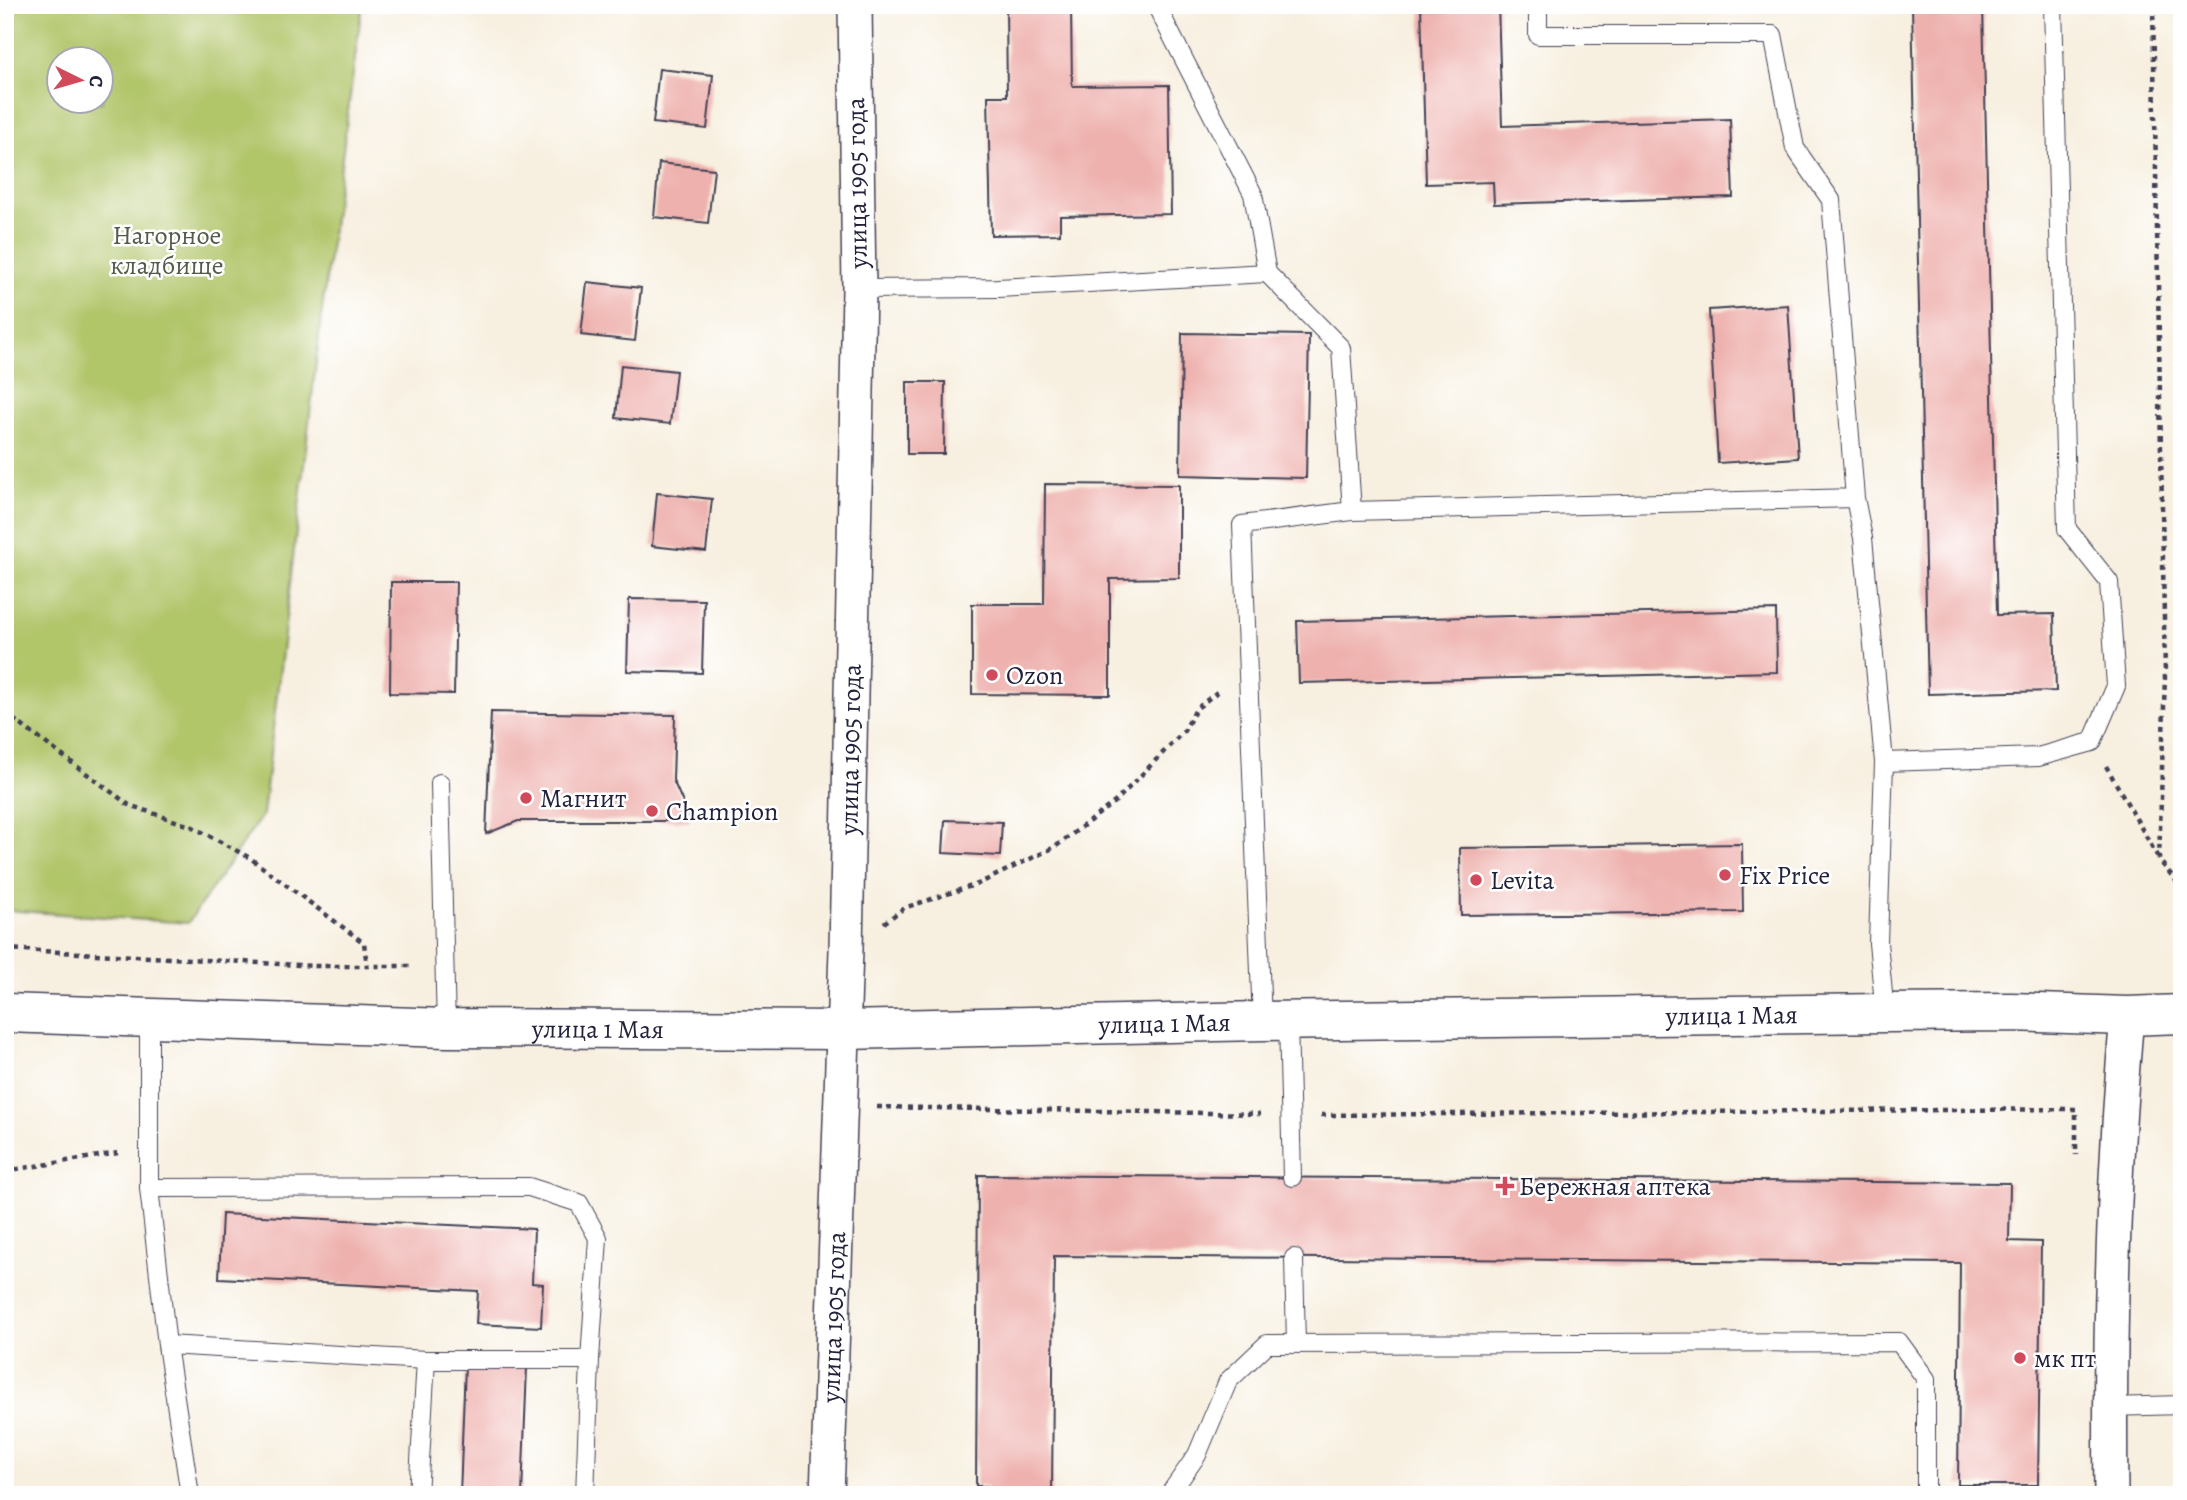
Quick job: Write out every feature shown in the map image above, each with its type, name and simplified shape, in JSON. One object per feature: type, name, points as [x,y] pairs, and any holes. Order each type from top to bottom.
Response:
[{"type":"main road","name":"улица 1 Мая","points":[[5,1013],[446,1027],[844,1030],[1885,1013],[2011,1012],[2126,1016],[2182,1014]]},
{"type":"street","name":"улица 1905 года","points":[[827,1495],[842,1107],[859,289],[855,5]]},
{"type":"street","points":[[2111,1495],[2110,1407],[2119,1100],[2126,1016]]},
{"type":"lane","points":[[1156,5],[1253,194],[1267,273],[1341,348],[1352,512]]},
{"type":"lane","points":[[1538,5],[1538,35],[1773,35],[1795,148],[1831,200],[1855,498],[1863,538],[1884,762],[1878,943],[1885,1013]]},
{"type":"lane","points":[[1884,762],[2038,757],[2092,742],[2116,686],[2109,582],[2067,528],[2053,5]]},
{"type":"lane","points":[[859,289],[998,288],[1267,273]]},
{"type":"lane","points":[[1292,1177],[1290,1115],[1275,1021],[1248,667],[1242,525],[1352,512],[1855,498]]},
{"type":"lane","points":[[440,783],[446,1027]]},
{"type":"lane","points":[[149,1019],[149,1188],[167,1345],[190,1495]]},
{"type":"lane","points":[[149,1188],[529,1187],[579,1203],[598,1238],[585,1495]]},
{"type":"lane","points":[[1294,1258],[1296,1344]]},
{"type":"lane","points":[[1169,1495],[1197,1455],[1228,1381],[1267,1344],[1899,1342],[1926,1379],[1926,1495]]},
{"type":"lane","points":[[167,1345],[426,1360],[590,1360]]},
{"type":"lane","points":[[418,1495],[426,1360]]},
{"type":"lane","points":[[2110,1407],[2182,1405]]},
{"type":"path","points":[[2153,5],[2165,675],[2159,860]]},
{"type":"path","points":[[846,950],[904,908],[978,884],[1055,847],[1116,801],[1184,731],[1196,709],[1248,667]]},
{"type":"path","points":[[5,713],[129,804],[193,827],[250,858],[364,943],[367,966]]},
{"type":"path","points":[[2092,742],[2159,860],[2182,888]]},
{"type":"path","points":[[5,949],[316,967],[444,966]]},
{"type":"path","points":[[842,1107],[1290,1115],[2076,1109]]},
{"type":"path","points":[[5,1171],[128,1151]]},
{"type":"green space","name":"Нагорное кладбище","points":[[5,5],[362,5],[323,303],[263,814],[188,923],[5,910]]},
{"type":"building","points":[[1006,5],[1071,5],[1072,86],[1169,85],[1171,214],[1060,216],[1060,234],[991,235],[988,96],[1007,96]]},
{"type":"building","points":[[1421,5],[1498,5],[1502,126],[1730,119],[1733,197],[1494,204],[1493,182],[1426,184]]},
{"type":"building","points":[[1912,5],[1983,5],[1997,615],[2054,614],[2056,691],[1928,694]]},
{"type":"building","points":[[659,69],[713,75],[707,129],[653,123]]},
{"type":"building","points":[[659,163],[714,169],[708,223],[654,217]]},
{"type":"building","points":[[587,282],[641,288],[635,341],[581,335]]},
{"type":"building","points":[[1788,305],[1798,458],[1718,463],[1709,310]]},
{"type":"building","points":[[1182,333],[1309,335],[1306,478],[1180,475]]},
{"type":"building","points":[[621,365],[676,371],[670,424],[616,418]]},
{"type":"building","points":[[907,382],[945,382],[944,454],[907,454]]},
{"type":"building","points":[[1045,484],[1179,485],[1179,578],[1110,579],[1110,695],[972,694],[972,604],[1044,604]]},
{"type":"building","points":[[657,493],[712,499],[706,552],[652,546]]},
{"type":"building","points":[[391,582],[456,582],[454,694],[390,693]]},
{"type":"building","points":[[629,599],[704,600],[702,673],[627,671]]},
{"type":"building","points":[[1776,610],[1777,672],[1299,683],[1297,621]]},
{"type":"building","points":[[491,712],[675,715],[673,780],[691,821],[518,821],[486,834]]},
{"type":"building","points":[[945,820],[1002,822],[1000,856],[943,853]]},
{"type":"building","points":[[1742,844],[1743,912],[1461,915],[1460,848]]},
{"type":"building","points":[[978,1175],[2010,1183],[2009,1241],[2041,1242],[2038,1485],[1958,1485],[1960,1263],[1054,1256],[1052,1495],[987,1495],[987,1486],[976,1486]]},
{"type":"building","points":[[222,1214],[534,1229],[532,1283],[543,1284],[541,1327],[476,1324],[478,1291],[219,1278]]},
{"type":"building","points":[[465,1365],[527,1367],[522,1495],[460,1495]]},
{"type":"place","name":"Ozon","points":[[992,675]]},
{"type":"place","name":"Магнит","points":[[526,798]]},
{"type":"place","name":"Champion","points":[[652,811]]},
{"type":"place","name":"Fix Price","points":[[1725,875]]},
{"type":"place","name":"Levita","points":[[1476,880]]},
{"type":"place","name":"Бережная аптека","points":[[1505,1186]]},
{"type":"place","name":"мк пт","points":[[2020,1358]]}]
